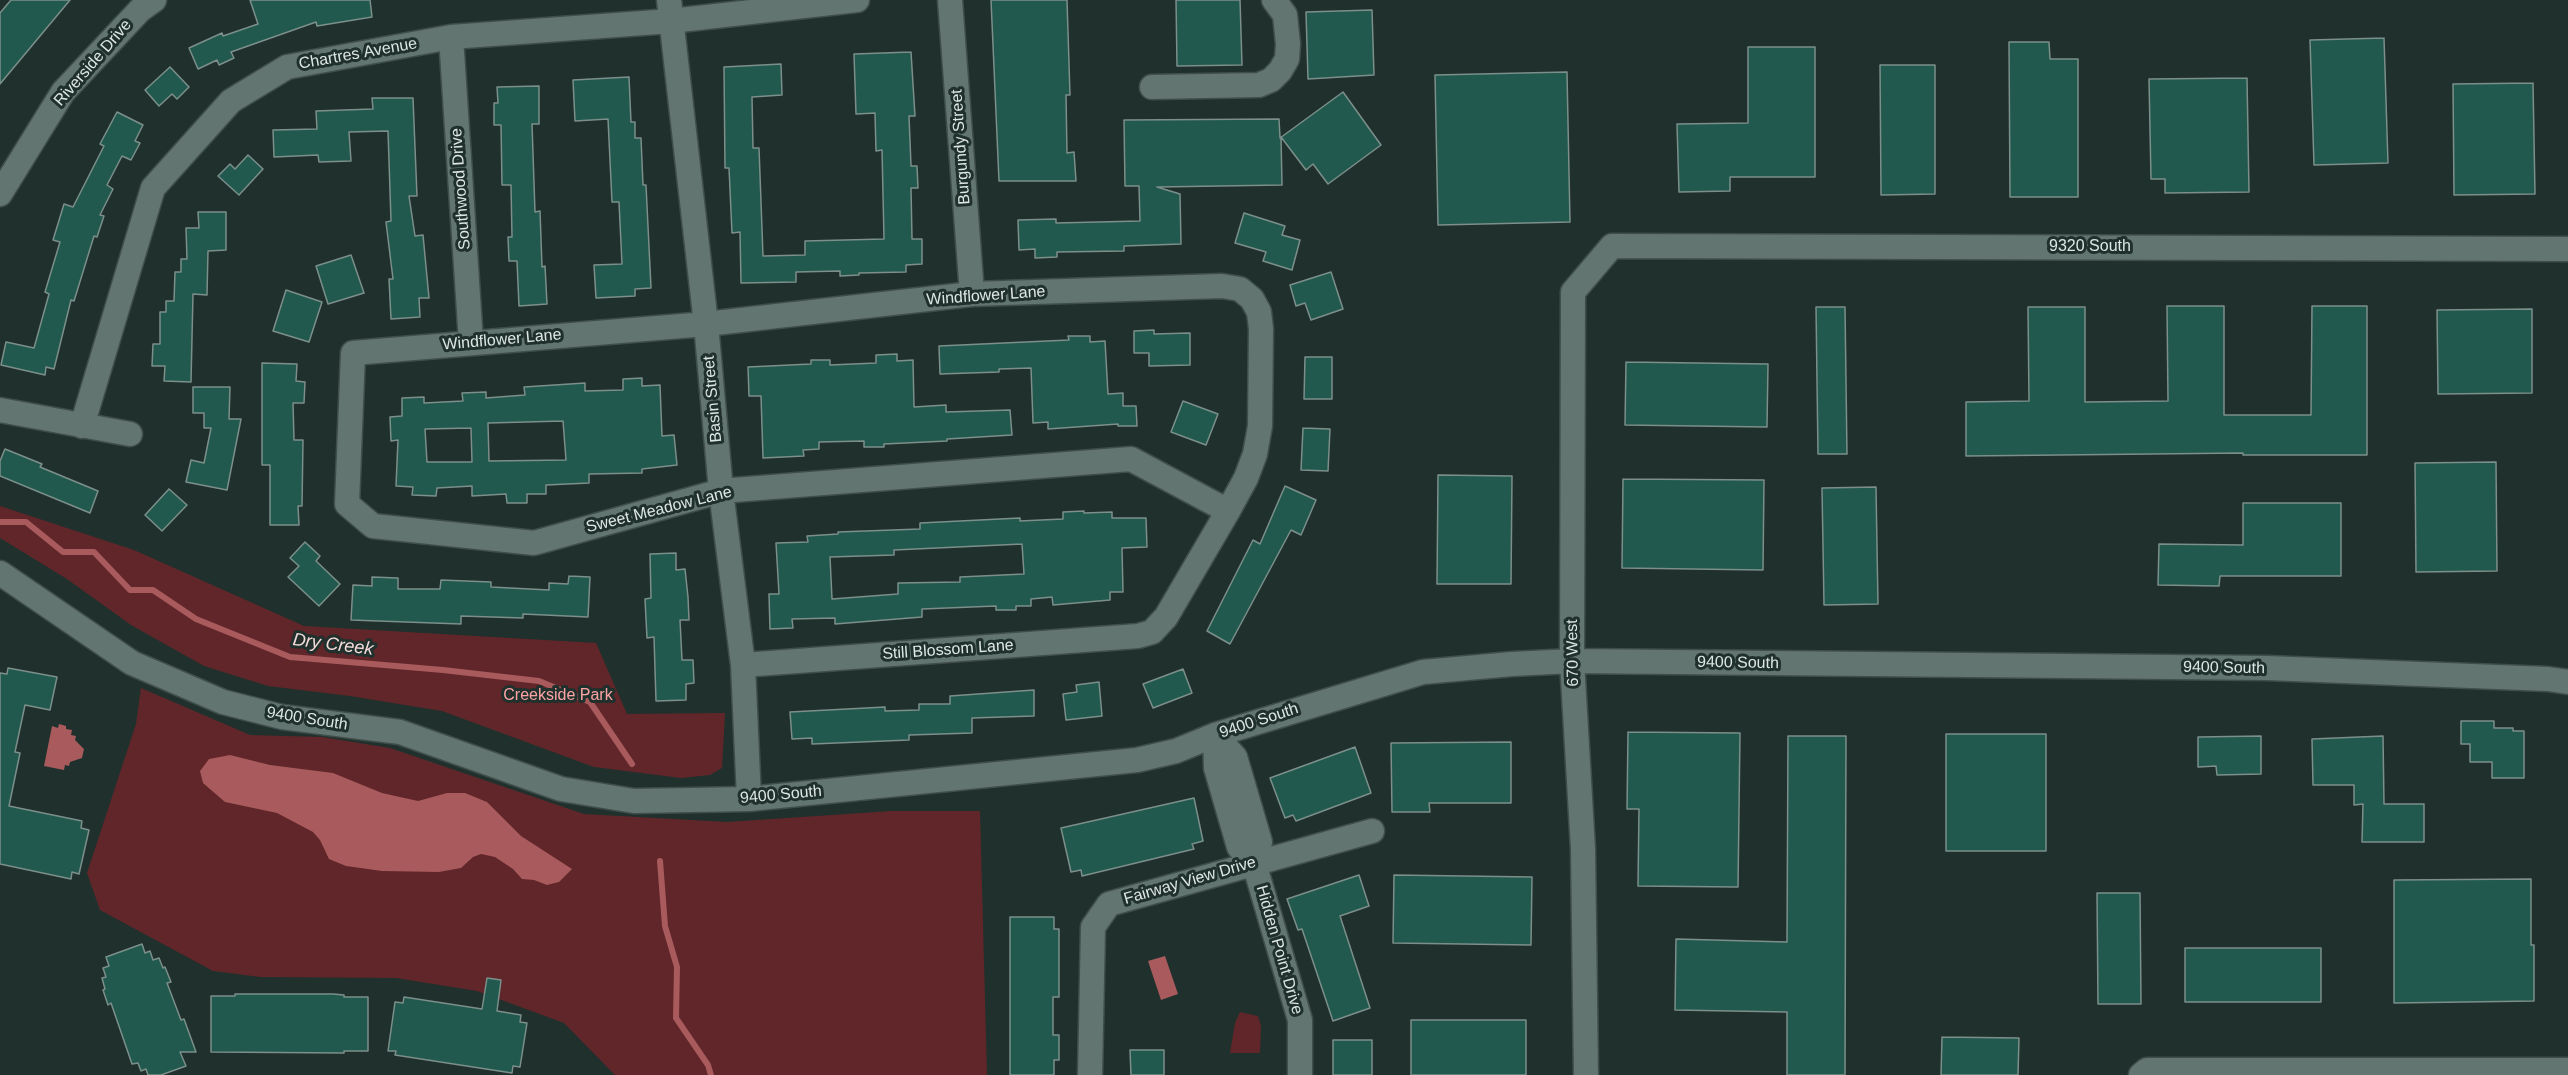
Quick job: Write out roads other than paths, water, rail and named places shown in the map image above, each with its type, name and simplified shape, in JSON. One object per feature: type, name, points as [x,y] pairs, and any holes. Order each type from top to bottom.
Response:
[{"type":"street","name":"Riverside Drive","points":[[0,194],[63,92],[140,10],[154,0]]},
{"type":"street","name":"Chartres Avenue","points":[[82,426],[153,188],[231,101],[287,68],[450,37],[670,10],[857,0]]},
{"type":"street","name":"Burgundy Street","points":[[950,0],[972,294]]},
{"type":"street","points":[[1152,87],[1259,85],[1270,80],[1280,71],[1287,59],[1288,45],[1284,15],[1274,0]]},
{"type":"street","name":"Basin Street","points":[[670,10],[706,324],[721,491],[743,665],[748,799]]},
{"type":"street","name":"Southwood Drive","points":[[450,37],[471,342]]},
{"type":"street","name":"9320 South","points":[[1612,246],[2568,249]]},
{"type":"street","name":"670 West","points":[[1586,1075],[1583,849],[1572,661],[1573,292],[1612,246]]},
{"type":"street","name":"Windflower Lane","points":[[353,352],[706,324],[972,294],[1222,286],[1240,289],[1252,299],[1259,312],[1260,320],[1260,426],[1255,454],[1246,478],[1228,511],[1166,617],[1152,632]]},
{"type":"street","name":"Sweet Meadow Lane","points":[[353,352],[347,504],[373,526],[534,543],[721,491],[1131,459],[1228,511]]},
{"type":"street","points":[[0,410],[130,434]]},
{"type":"street","name":"9400 South","points":[[0,573],[132,663],[223,702],[282,717],[400,732],[561,789],[634,801],[748,799],[1137,760],[1176,751],[1215,735],[1423,672],[1572,661],[2267,668],[2548,679],[2568,682]]},
{"type":"street","name":"Still Blossom Lane","points":[[743,665],[1138,636],[1152,632]]},
{"type":"street","name":"Hidden Point Drive","points":[[1215,735],[1215,765],[1239,847],[1254,862],[1300,1020],[1300,1075]]},
{"type":"street","name":"Fairway View Drive","points":[[1090,1075],[1093,927],[1110,904],[1254,862],[1372,831]]},
{"type":"street","points":[[2141,1075],[2147,1070],[2568,1070]]},
{"type":"waterway","name":"Dry Creek","points":[[0,522],[26,522],[63,552],[94,552],[130,590],[153,590],[196,619],[290,657],[539,681],[590,702],[632,764]]},
{"type":"waterway","name":"Dry Creek","points":[[660,861],[665,926],[677,967],[676,1018],[708,1065],[711,1075]]},
{"type":"park label","name":"Creekside Park","points":[[558,696]]}]
